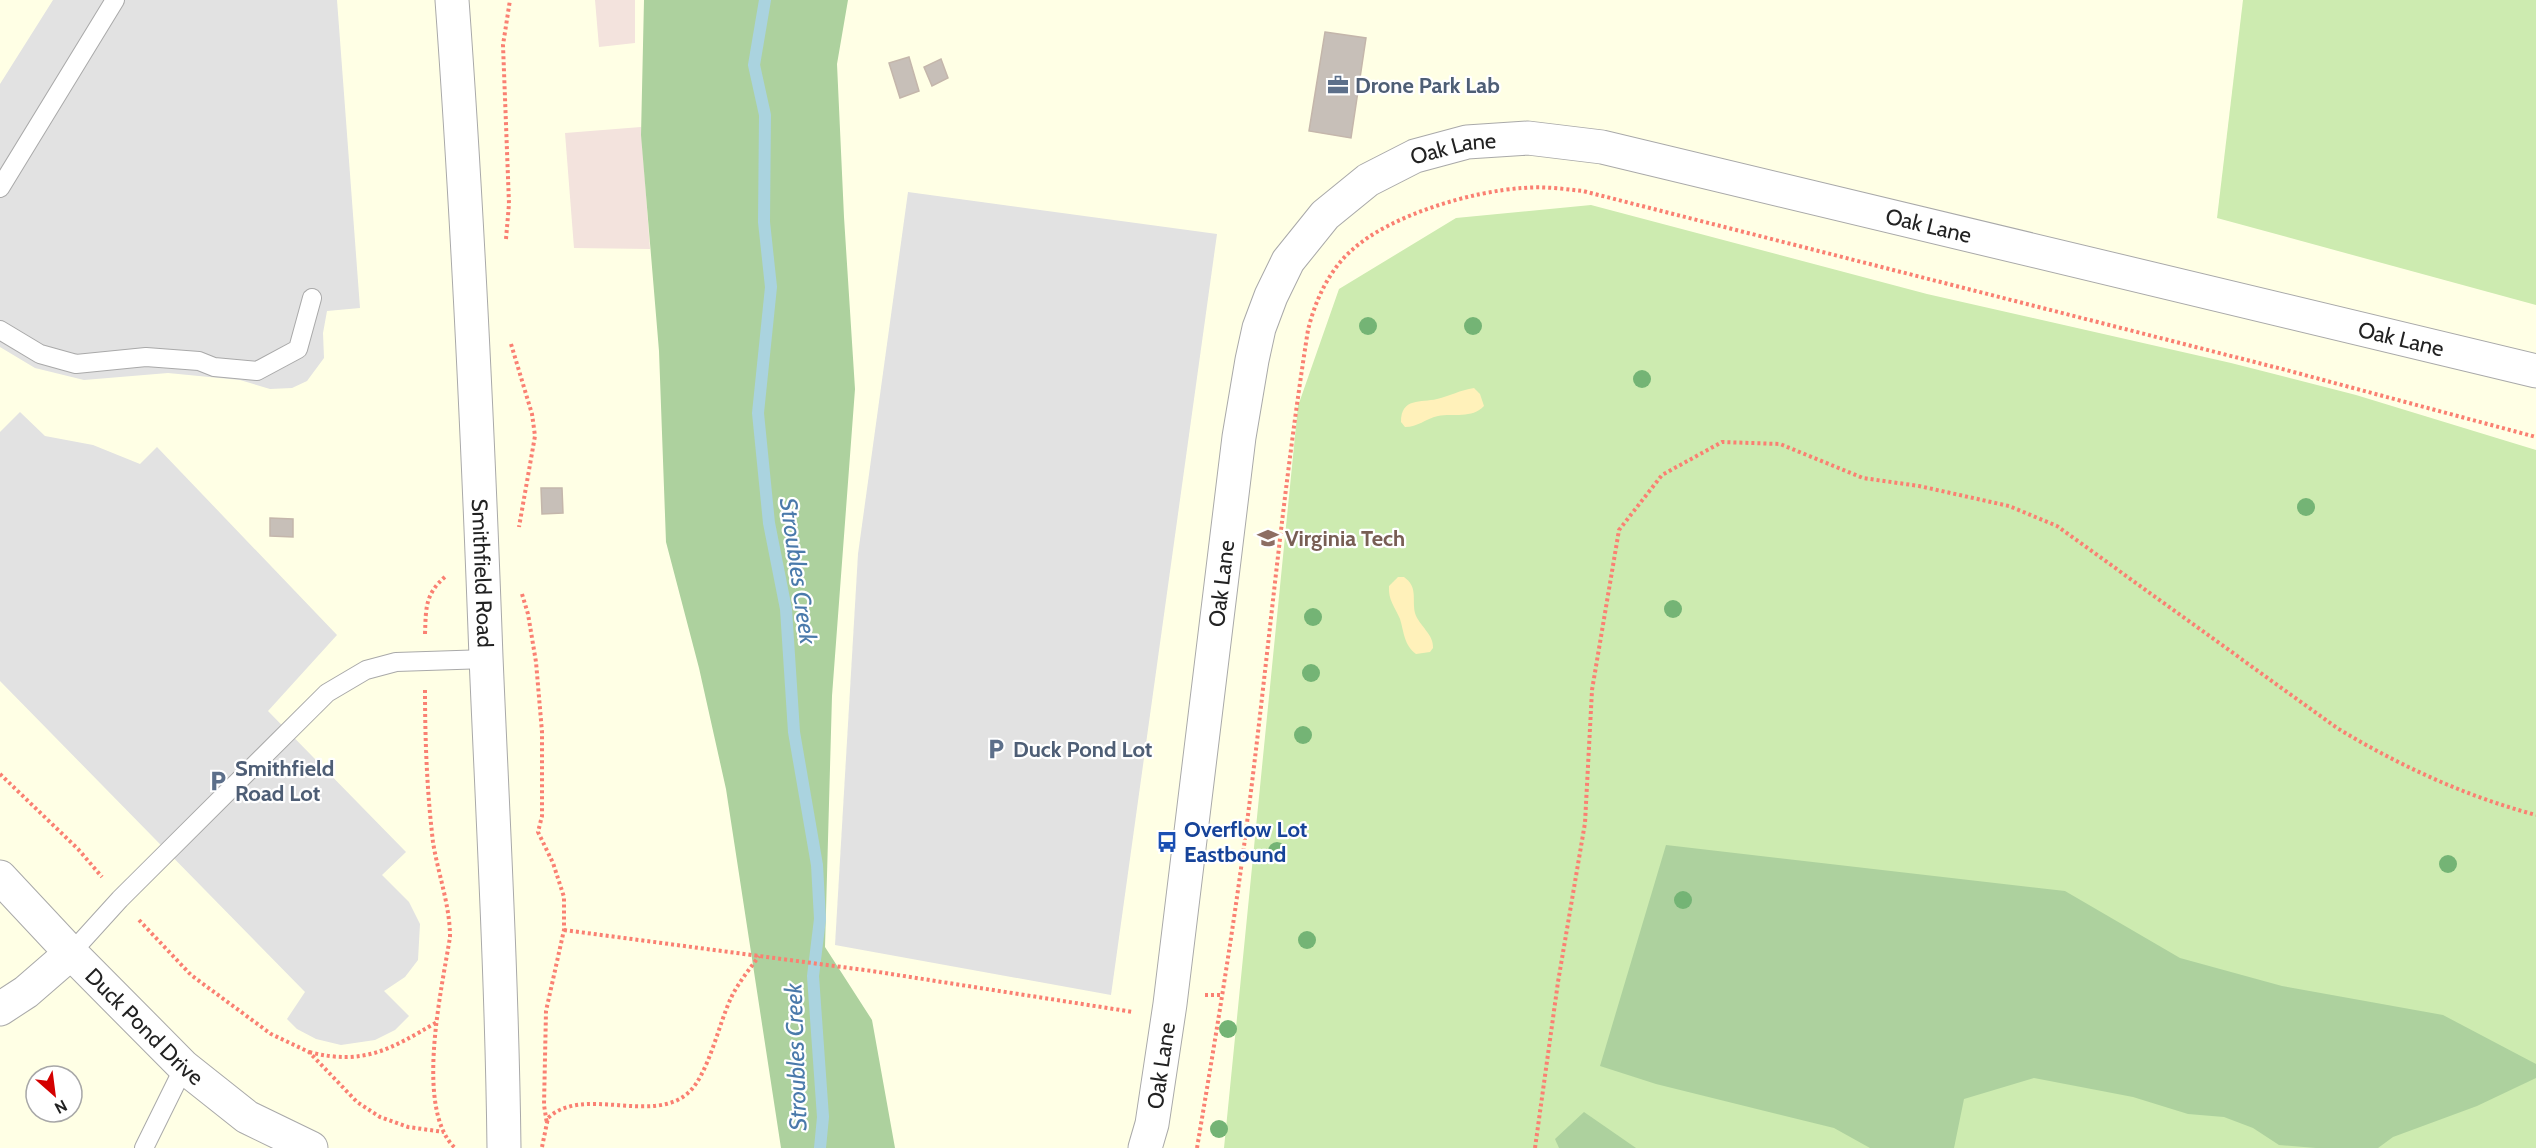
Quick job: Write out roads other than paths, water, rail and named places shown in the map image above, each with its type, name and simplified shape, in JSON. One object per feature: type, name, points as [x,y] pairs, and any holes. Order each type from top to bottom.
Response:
[{"type":"street","name":"Smithfield Road","points":[[452,0],[462,138],[487,659],[504,1148]]},
{"type":"street","name":"Oak Lane","points":[[1145,1148],[1152,1124],[1170,1004],[1239,437],[1259,328],[1288,261],[1324,214],[1368,180],[1415,156],[1467,142],[1528,138],[1602,147],[2536,371]]},
{"type":"street","name":"Duck Pond Drive","points":[[0,877],[71,953],[184,1067],[247,1117],[312,1148]]},
{"type":"street","points":[[0,1009],[26,992],[71,953]]},
{"type":"lane","points":[[0,188],[115,0]]},
{"type":"lane","points":[[0,330],[40,354],[76,364],[146,357],[199,361],[214,367],[257,371],[298,348],[312,297]]},
{"type":"lane","points":[[71,953],[120,899],[327,693],[366,670],[396,662],[487,659]]},
{"type":"lane","points":[[144,1148],[184,1067]]},
{"type":"waterway","name":"Stroubles Creek","points":[[765,0],[754,65],[765,115],[764,222],[771,287],[758,413],[769,523],[786,609],[794,732],[817,865],[820,919],[813,976],[823,1117],[820,1148]]},
{"type":"place","name":"Drone Park Lab","points":[[1338,85]]},
{"type":"place","name":"Virginia Tech","points":[[1268,538]]},
{"type":"place","name":"Duck Pond Lot","points":[[996,749]]},
{"type":"place","name":"Smithfield Road Lot","points":[[218,781]]},
{"type":"place","name":"Overflow Lot Eastbound","points":[[1167,842]]}]
